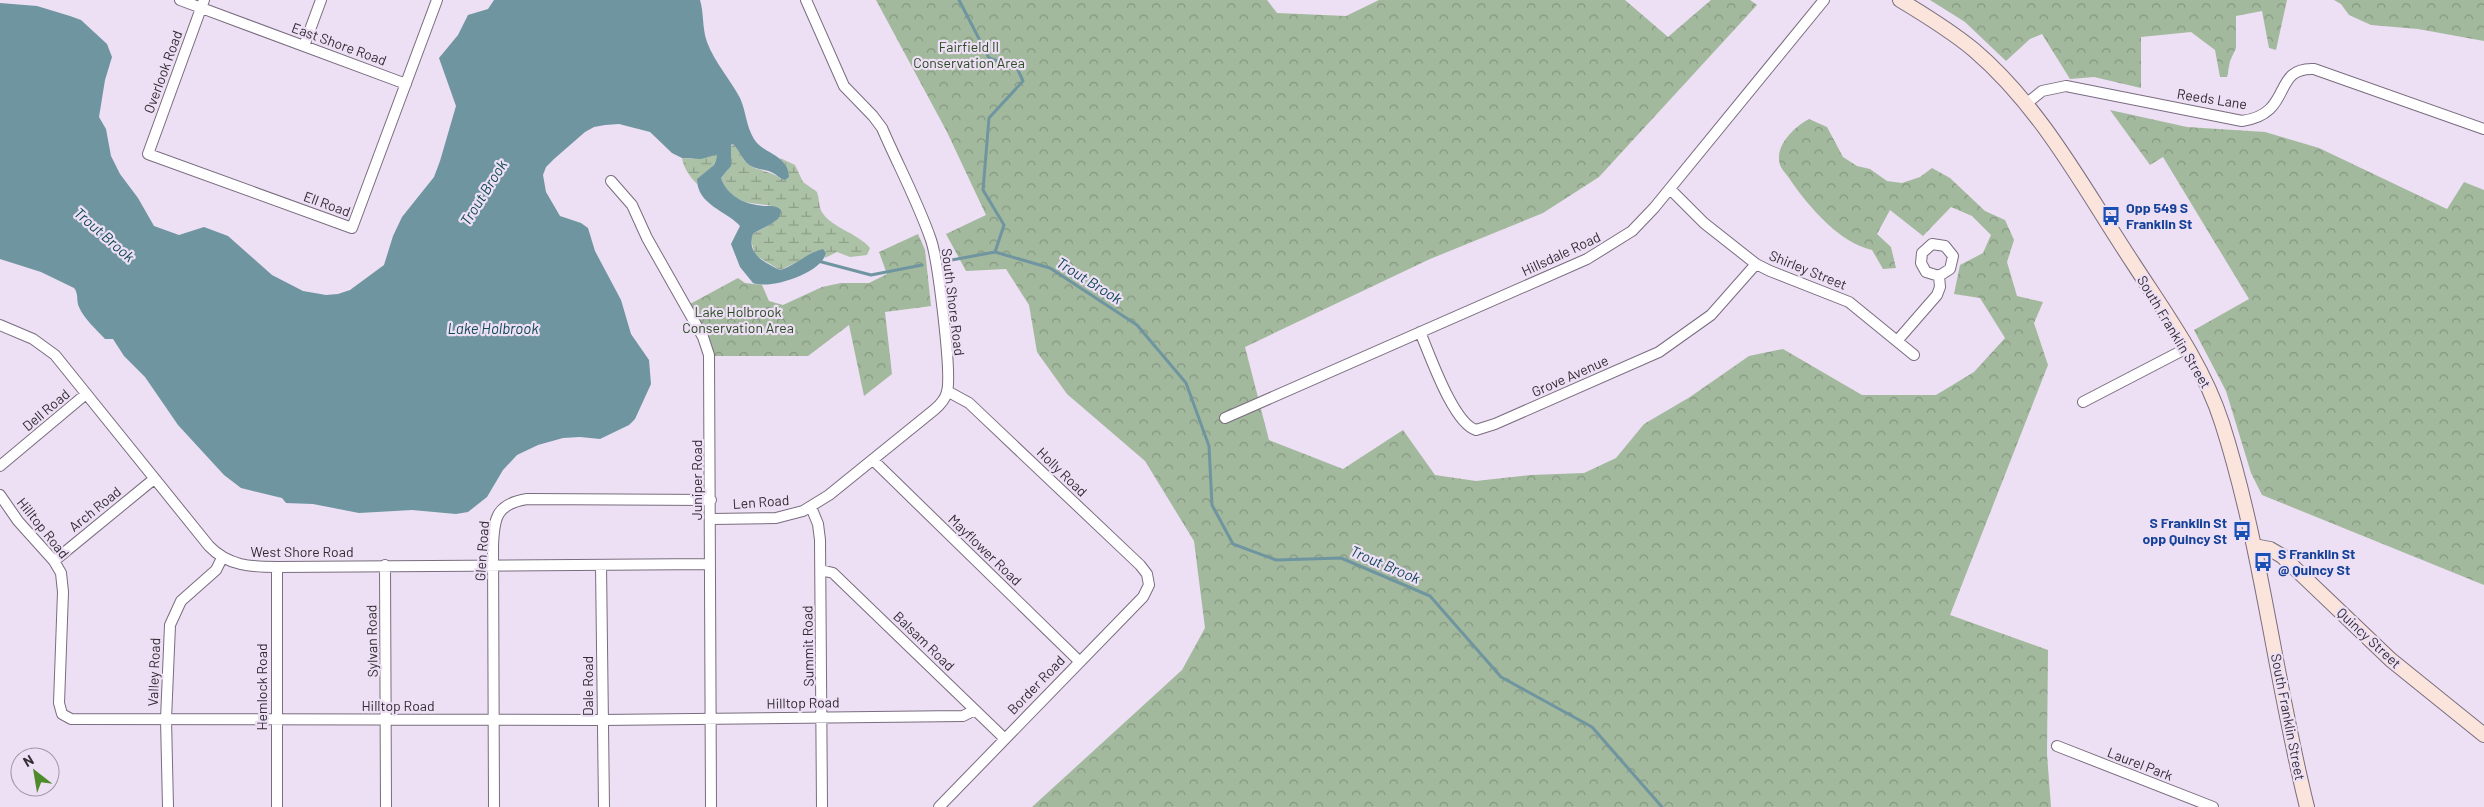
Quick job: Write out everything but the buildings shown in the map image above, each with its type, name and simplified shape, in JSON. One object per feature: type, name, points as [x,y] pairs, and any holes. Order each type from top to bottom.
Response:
[{"type":"main road","name":"South Franklin Street","points":[[1900,0],[1973,49],[2026,104],[2058,147],[2188,348],[2211,393],[2222,424],[2254,546],[2307,807]]},
{"type":"main road","name":"Quincy Street","points":[[2254,546],[2270,549],[2282,556],[2391,660],[2484,735]]},
{"type":"street","name":"East Shore Road","points":[[180,0],[202,4],[304,46],[406,84]]},
{"type":"street","points":[[304,46],[321,0]]},
{"type":"street","points":[[406,84],[437,0]]},
{"type":"street","name":"South Shore Road","points":[[806,0],[844,86],[874,116],[882,128],[928,232],[936,263],[948,372],[947,391]]},
{"type":"street","name":"Hillsdale Road","points":[[1225,418],[1603,251],[1632,231],[1670,189],[1824,0]]},
{"type":"street","name":"Overlook Road","points":[[148,154],[202,4]]},
{"type":"street","name":"Reeds Lane","points":[[2026,104],[2048,89],[2066,86],[2242,121],[2255,119],[2268,113],[2278,102],[2286,80],[2303,68],[2314,69],[2483,127]]},
{"type":"street","name":"Ell Road","points":[[148,154],[352,228],[406,84]]},
{"type":"street","name":"Juniper Road","points":[[611,181],[632,205],[708,349],[710,367],[711,500],[711,807]]},
{"type":"street","name":"Shirley Street","points":[[1670,189],[1710,228],[1756,264],[1849,302],[1914,355]]},
{"type":"street","name":"Grove Avenue","points":[[1420,332],[1455,411],[1465,424],[1476,430],[1495,424],[1659,352],[1711,315],[1756,264]]},
{"type":"street","points":[[1898,341],[1937,295],[1940,287],[1939,276]]},
{"type":"street","name":"West Shore Road","points":[[0,325],[45,346],[209,546],[222,558],[247,566],[277,567],[710,564]]},
{"type":"street","points":[[2083,402],[2188,348]]},
{"type":"street","points":[[811,508],[939,406],[947,391]]},
{"type":"street","name":"Holly Road","points":[[947,391],[969,403],[1140,565],[1149,581]]},
{"type":"street","name":"Dell Road","points":[[0,466],[86,394]]},
{"type":"street","name":"Mayflower Road","points":[[873,460],[1079,661]]},
{"type":"street","name":"Arch Road","points":[[54,561],[154,479]]},
{"type":"street","name":"Hilltop Road","points":[[0,495],[18,521],[54,561],[61,573],[59,700],[62,714],[75,719],[710,719],[822,716],[963,716],[975,710]]},
{"type":"street","name":"Glen Road","points":[[494,807],[493,565],[494,530],[497,515],[504,507],[514,502],[532,499],[711,500]]},
{"type":"street","name":"Len Road","points":[[711,519],[776,518],[789,516],[811,508]]},
{"type":"street","name":"Summit Road","points":[[811,508],[820,531],[822,807]]},
{"type":"street","name":"Valley Road","points":[[168,807],[166,719],[168,640],[173,615],[184,597],[216,570],[222,558]]},
{"type":"street","name":"Sylvan Road","points":[[385,565],[386,807]]},
{"type":"street","name":"Dale Road","points":[[601,565],[604,807]]},
{"type":"street","name":"Hemlock Road","points":[[277,567],[277,807]]},
{"type":"street","name":"Balsam Road","points":[[821,570],[833,573],[1004,738]]},
{"type":"street","name":"Border Road","points":[[939,807],[1143,597],[1148,588],[1149,581]]},
{"type":"street","name":"Laurel Park","points":[[2057,746],[2213,807]]},
{"type":"green space","name":"Fairfield II Conservation Area","points":[[876,0],[1267,0],[1277,13],[1346,16],[1379,0],[1625,0],[1668,37],[1711,0],[1750,0],[1757,5],[1599,177],[1543,213],[1430,259],[1245,347],[1269,440],[1343,469],[1403,430],[1435,475],[1476,481],[1531,475],[1584,473],[1616,458],[1644,424],[1690,397],[1749,356],[1783,349],[1862,395],[1936,395],[1974,372],[2005,338],[1980,298],[1954,294],[1960,265],[1983,253],[1991,235],[1972,216],[1951,207],[1923,236],[1890,210],[1877,234],[1891,247],[1896,268],[1883,269],[1872,250],[1848,240],[1826,223],[1782,169],[1779,158],[1780,151],[1787,138],[1797,127],[1809,119],[1827,127],[1843,157],[1857,166],[1870,169],[1887,181],[1902,183],[1920,177],[1932,168],[1950,178],[1985,211],[2005,220],[2014,240],[2007,262],[2017,296],[2043,302],[2034,323],[2048,365],[1950,615],[2048,650],[2047,754],[2051,807],[1032,807],[1182,670],[1205,628],[1194,541],[1145,461],[1067,394],[1037,352],[1029,305],[1006,269],[966,271],[946,234],[986,215],[947,132]]},
{"type":"green space","points":[[1930,0],[2287,0],[2276,50],[2269,48],[2262,11],[2236,16],[2236,48],[2230,61],[2227,77],[2220,77],[2215,50],[2191,32],[2141,37],[2141,88],[2094,77],[2070,79],[2042,34],[2030,39],[2006,61],[1965,22]]},
{"type":"green space","points":[[2334,0],[2484,0],[2484,41],[2418,29],[2371,25],[2349,15],[2341,4]]},
{"type":"green space","points":[[2110,110],[2187,127],[2265,132],[2319,148],[2447,209],[2464,182],[2484,190],[2484,585],[2262,495],[2251,473],[2226,391],[2194,330],[2249,299],[2163,157],[2150,165]]},
{"type":"green space","points":[[733,144],[748,164],[781,179],[785,164],[780,158],[795,165],[803,182],[817,192],[820,208],[824,215],[835,225],[864,242],[870,248],[867,255],[850,257],[837,252],[825,258],[826,253],[816,251],[810,256],[780,270],[755,255],[751,240],[753,234],[776,221],[777,207],[744,202],[737,199],[726,188],[721,178],[728,170],[730,148]]},
{"type":"green space","points":[[719,153],[714,165],[698,179],[697,184],[684,166],[682,158],[691,159]]},
{"type":"green space","name":"Lake Holbrook Conservation Area","points":[[918,234],[925,250],[931,306],[885,312],[892,374],[864,396],[849,325],[808,356],[713,356],[712,345],[690,304],[738,278],[745,283],[762,285],[769,301],[783,305],[822,287],[841,283],[869,283],[887,274],[879,252]]},
{"type":"water","name":"Lake Holbrook","points":[[494,0],[700,0],[707,42],[714,57],[740,98],[751,134],[758,144],[780,159],[788,169],[789,177],[785,180],[781,179],[771,172],[748,164],[733,144],[731,145],[731,166],[721,178],[724,185],[733,195],[744,202],[774,206],[781,210],[775,222],[753,234],[751,241],[754,252],[780,270],[817,251],[823,249],[826,253],[815,267],[794,278],[771,284],[761,285],[753,283],[740,267],[731,244],[740,226],[707,201],[698,188],[697,179],[714,165],[719,154],[701,159],[682,158],[672,153],[650,132],[619,124],[594,127],[585,132],[546,167],[543,175],[546,192],[560,216],[581,223],[588,228],[595,251],[621,300],[631,334],[649,360],[651,384],[635,419],[629,425],[600,439],[563,438],[538,445],[517,455],[503,470],[487,497],[468,512],[456,514],[412,510],[359,513],[313,504],[286,503],[282,498],[241,488],[224,475],[178,425],[145,377],[124,356],[113,339],[105,339],[87,320],[79,307],[74,288],[41,272],[0,259],[0,3],[37,6],[81,20],[107,44],[112,57],[105,80],[99,117],[106,129],[111,156],[120,174],[138,198],[154,226],[179,235],[204,227],[228,236],[272,275],[303,291],[326,295],[350,290],[384,265],[393,236],[402,217],[434,177],[456,106],[439,58],[458,35],[468,15],[488,9]]},
{"type":"waterway","points":[[959,0],[989,58],[1017,68],[1023,81],[989,118],[983,190],[1004,225],[995,252]]},
{"type":"waterway","name":"Trout Brook","points":[[717,163],[720,149]]},
{"type":"waterway","name":"Trout Brook","points":[[946,261],[995,252],[1050,268],[1137,325],[1186,383],[1209,446],[1212,505],[1233,544],[1276,560],[1341,558],[1430,596],[1501,677],[1592,727],[1662,807]]},
{"type":"waterway","name":"Trout Brook","points":[[818,261],[871,275],[922,265]]},
{"type":"place","name":"Opp 549 S Franklin St","points":[[2111,216]]},
{"type":"place","name":"S Franklin St opp Quincy St","points":[[2242,531]]},
{"type":"place","name":"S Franklin St @ Quincy St","points":[[2263,562]]}]
